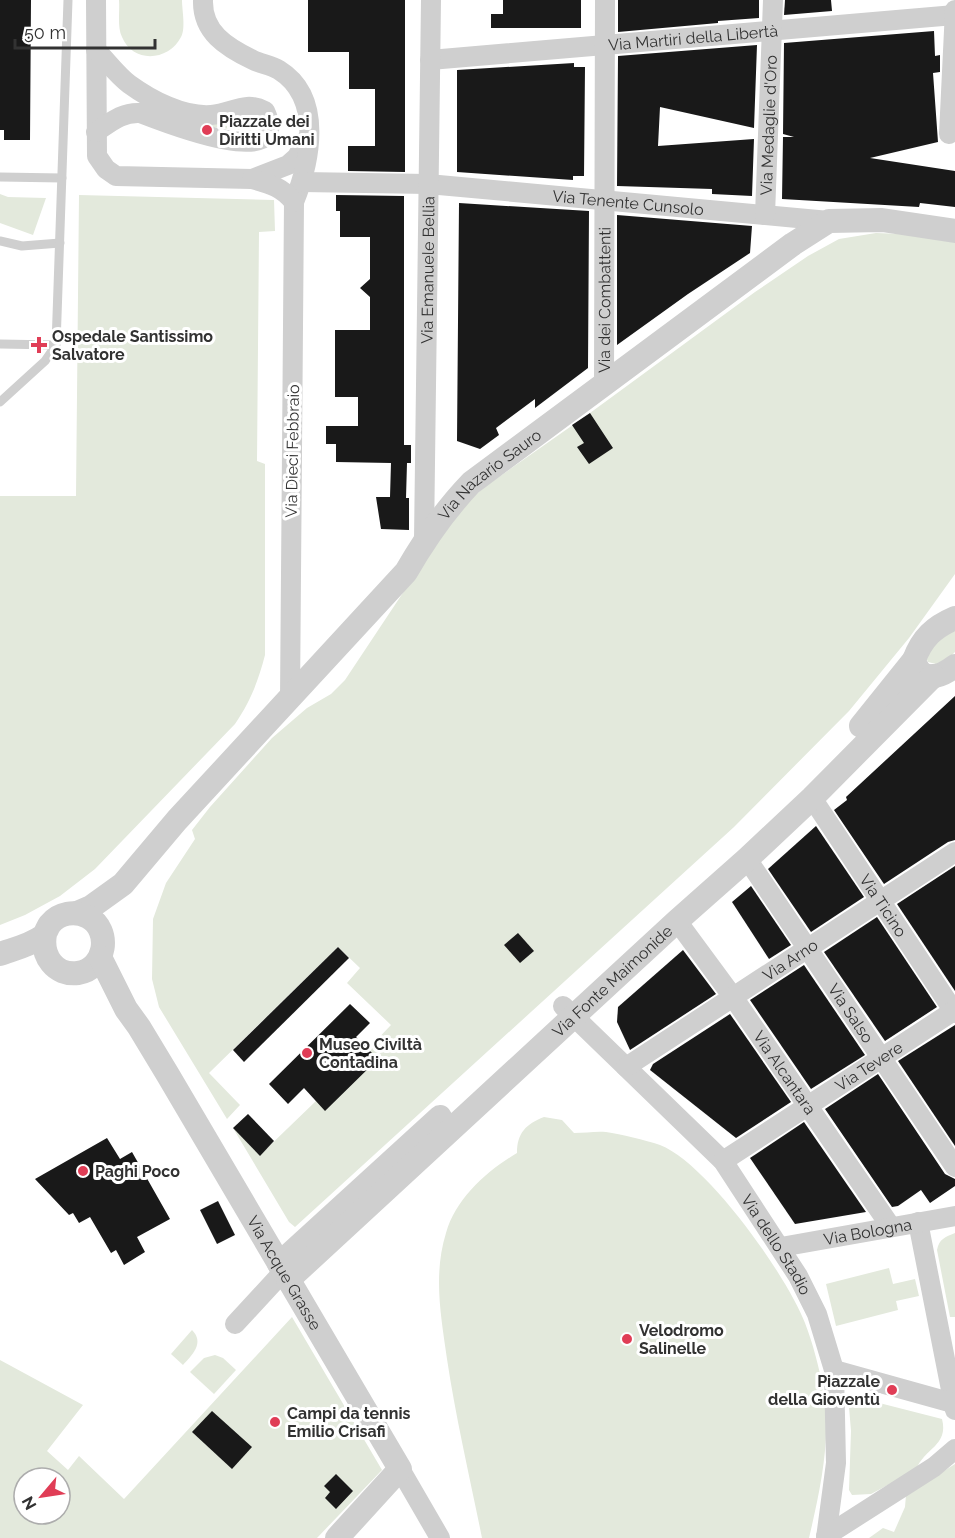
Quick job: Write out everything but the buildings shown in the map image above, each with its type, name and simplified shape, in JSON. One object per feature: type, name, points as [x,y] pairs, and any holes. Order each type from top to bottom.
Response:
[{"type":"street","points":[[96,0],[97,156],[105,169],[116,177],[252,179],[278,186],[294,202],[302,182],[310,134],[303,100],[294,84],[279,70],[253,60],[228,46],[213,33],[203,13],[203,0]]},
{"type":"street","name":"Via Emanuele Bellia","points":[[424,540],[431,0]]},
{"type":"street","name":"Via dei Combattenti","points":[[604,384],[605,0]]},
{"type":"street","name":"Via Medaglie d'Oro","points":[[765,215],[773,0]]},
{"type":"street","points":[[949,134],[955,9]]},
{"type":"street","name":"Via Martiri della Libertà","points":[[430,60],[955,15]]},
{"type":"street","points":[[96,50],[127,83],[152,99],[190,114],[210,115],[246,106],[256,106],[265,111],[270,129],[267,137],[260,141],[226,139],[193,133],[140,113],[132,113],[124,114],[96,132]]},
{"type":"street","points":[[252,179],[288,165],[297,157],[310,134]]},
{"type":"street","name":"Via Tenente Cunsolo","points":[[302,182],[428,184],[829,221]]},
{"type":"street","name":"Via Dieci Febbraio","points":[[290,699],[294,202]]},
{"type":"street","points":[[829,221],[882,220],[955,231]]},
{"type":"street","name":"Via Nazario Sauro","points":[[123,884],[177,820],[406,572],[424,540],[446,509],[471,483],[793,244],[829,221]]},
{"type":"street","points":[[946,622],[955,602]]},
{"type":"street","name":"Via Fonte Maimonide","points":[[235,1324],[283,1272],[568,1011],[801,789],[870,717],[914,660],[926,637],[946,622]]},
{"type":"street","points":[[914,660],[917,670],[923,675],[933,676],[955,666]]},
{"type":"street","name":"Via Fonte Maimonide","points":[[568,1011],[677,921],[747,859],[812,798],[933,676]]},
{"type":"street","name":"Via Ticino","points":[[812,798],[955,1011]]},
{"type":"street","name":"Via Arno","points":[[626,1068],[955,852]]},
{"type":"street","name":"Via Salso","points":[[747,859],[955,1167]]},
{"type":"street","points":[[123,884],[101,946],[88,970],[62,970],[45,952],[45,934],[50,924],[60,916],[77,913],[91,907],[123,884]]},
{"type":"street","points":[[77,913],[93,920],[126,1009]]},
{"type":"street","name":"Via Alcantara","points":[[677,921],[733,997],[891,1227]]},
{"type":"street","points":[[0,954],[30,943],[45,934]]},
{"type":"street","points":[[0,962],[38,963],[62,970],[102,990],[126,1009]]},
{"type":"street","name":"Via Acque Grasse","points":[[126,1009],[139,1027],[440,1538]]},
{"type":"street","name":"Via dello Stadio","points":[[568,1011],[723,1161],[781,1247],[817,1314],[834,1370],[836,1462],[826,1537]]},
{"type":"street","name":"Via Tevere","points":[[723,1161],[955,1011]]},
{"type":"street","name":"Via Bologna","points":[[781,1247],[955,1216]]},
{"type":"street","points":[[834,1370],[954,1407],[951,1376],[918,1222]]},
{"type":"street","points":[[826,1537],[933,1467],[955,1449]]},
{"type":"street","points":[[338,1538],[400,1469]]},
{"type":"lane","points":[[0,402],[45,361],[56,345],[68,0]]},
{"type":"lane","points":[[0,177],[62,178]]},
{"type":"lane","points":[[0,241],[22,246],[60,243]]},
{"type":"lane","points":[[0,344],[56,345]]},
{"type":"shaded area","points":[[119,0],[182,0],[181,37],[168,51],[160,55],[142,55],[134,52],[127,46],[120,33]]},
{"type":"shaded area","points":[[253,117],[259,119],[262,124],[257,130],[251,131],[192,125],[217,124]]},
{"type":"shaded area","points":[[0,194],[8,197],[46,198],[33,235],[0,223]]},
{"type":"shaded area","points":[[79,195],[274,200],[275,231],[259,232],[257,461],[265,464],[265,655],[253,691],[235,724],[95,869],[60,896],[25,915],[0,925],[0,496],[76,496]]},
{"type":"shaded area","points":[[876,233],[955,241],[955,574],[909,638],[849,711],[734,827],[295,1227],[289,1222],[233,1128],[260,1155],[316,1101],[377,1058],[368,1049],[391,1025],[347,983],[360,968],[338,947],[209,1073],[240,1105],[227,1119],[159,1007],[152,979],[153,919],[166,883],[195,839],[192,830],[272,738],[307,708],[331,694],[345,680],[444,531],[467,502],[486,486],[808,256],[839,239]]},
{"type":"shaded area","points":[[955,629],[955,652],[949,658],[936,664],[928,662],[925,655],[930,645]]},
{"type":"shaded area","name":"Velodromo Salinelle","points":[[544,1117],[562,1120],[574,1133],[602,1132],[626,1136],[660,1145],[679,1156],[722,1197],[764,1251],[781,1278],[805,1323],[823,1389],[826,1426],[824,1464],[809,1538],[482,1538],[442,1327],[439,1280],[442,1249],[451,1220],[465,1197],[484,1177],[517,1153],[517,1146],[524,1130]]},
{"type":"shaded area","points":[[955,1233],[955,1317],[950,1317],[937,1250],[943,1239]]},
{"type":"shaded area","points":[[889,1268],[893,1284],[915,1279],[919,1296],[896,1301],[898,1310],[836,1326],[826,1284]]},
{"type":"shaded area","name":"Campi da tennis Emilio Crisafi","points":[[292,1317],[382,1470],[317,1538],[0,1538],[0,1360],[83,1405],[47,1451],[64,1466],[12,1466],[12,1526],[72,1526],[71,1466],[79,1456],[124,1499]]},
{"type":"shaded area","points":[[192,1330],[196,1335],[196,1349],[183,1365],[171,1354]]},
{"type":"shaded area","points":[[215,1355],[223,1358],[236,1370],[214,1394],[190,1372],[204,1358]]},
{"type":"shaded area","points":[[848,1395],[942,1419],[942,1435],[916,1470],[871,1494],[852,1495],[849,1490],[851,1431]]},
{"type":"shaded area","points":[[955,1464],[955,1538],[869,1538],[883,1528],[894,1532],[905,1507],[906,1495]]},
{"type":"place","name":"Piazzale dei Diritti Umani","points":[[207,130]]},
{"type":"place","name":"Ospedale Santissimo Salvatore","points":[[39,345]]},
{"type":"place","name":"Museo Civiltà Contadina","points":[[307,1053]]},
{"type":"place","name":"Paghi Poco","points":[[83,1171]]},
{"type":"place","name":"Velodromo Salinelle","points":[[627,1339]]},
{"type":"place","name":"Piazzale della Gioventù","points":[[892,1390]]},
{"type":"place","name":"Campi da tennis Emilio Crisafi","points":[[275,1422]]}]
